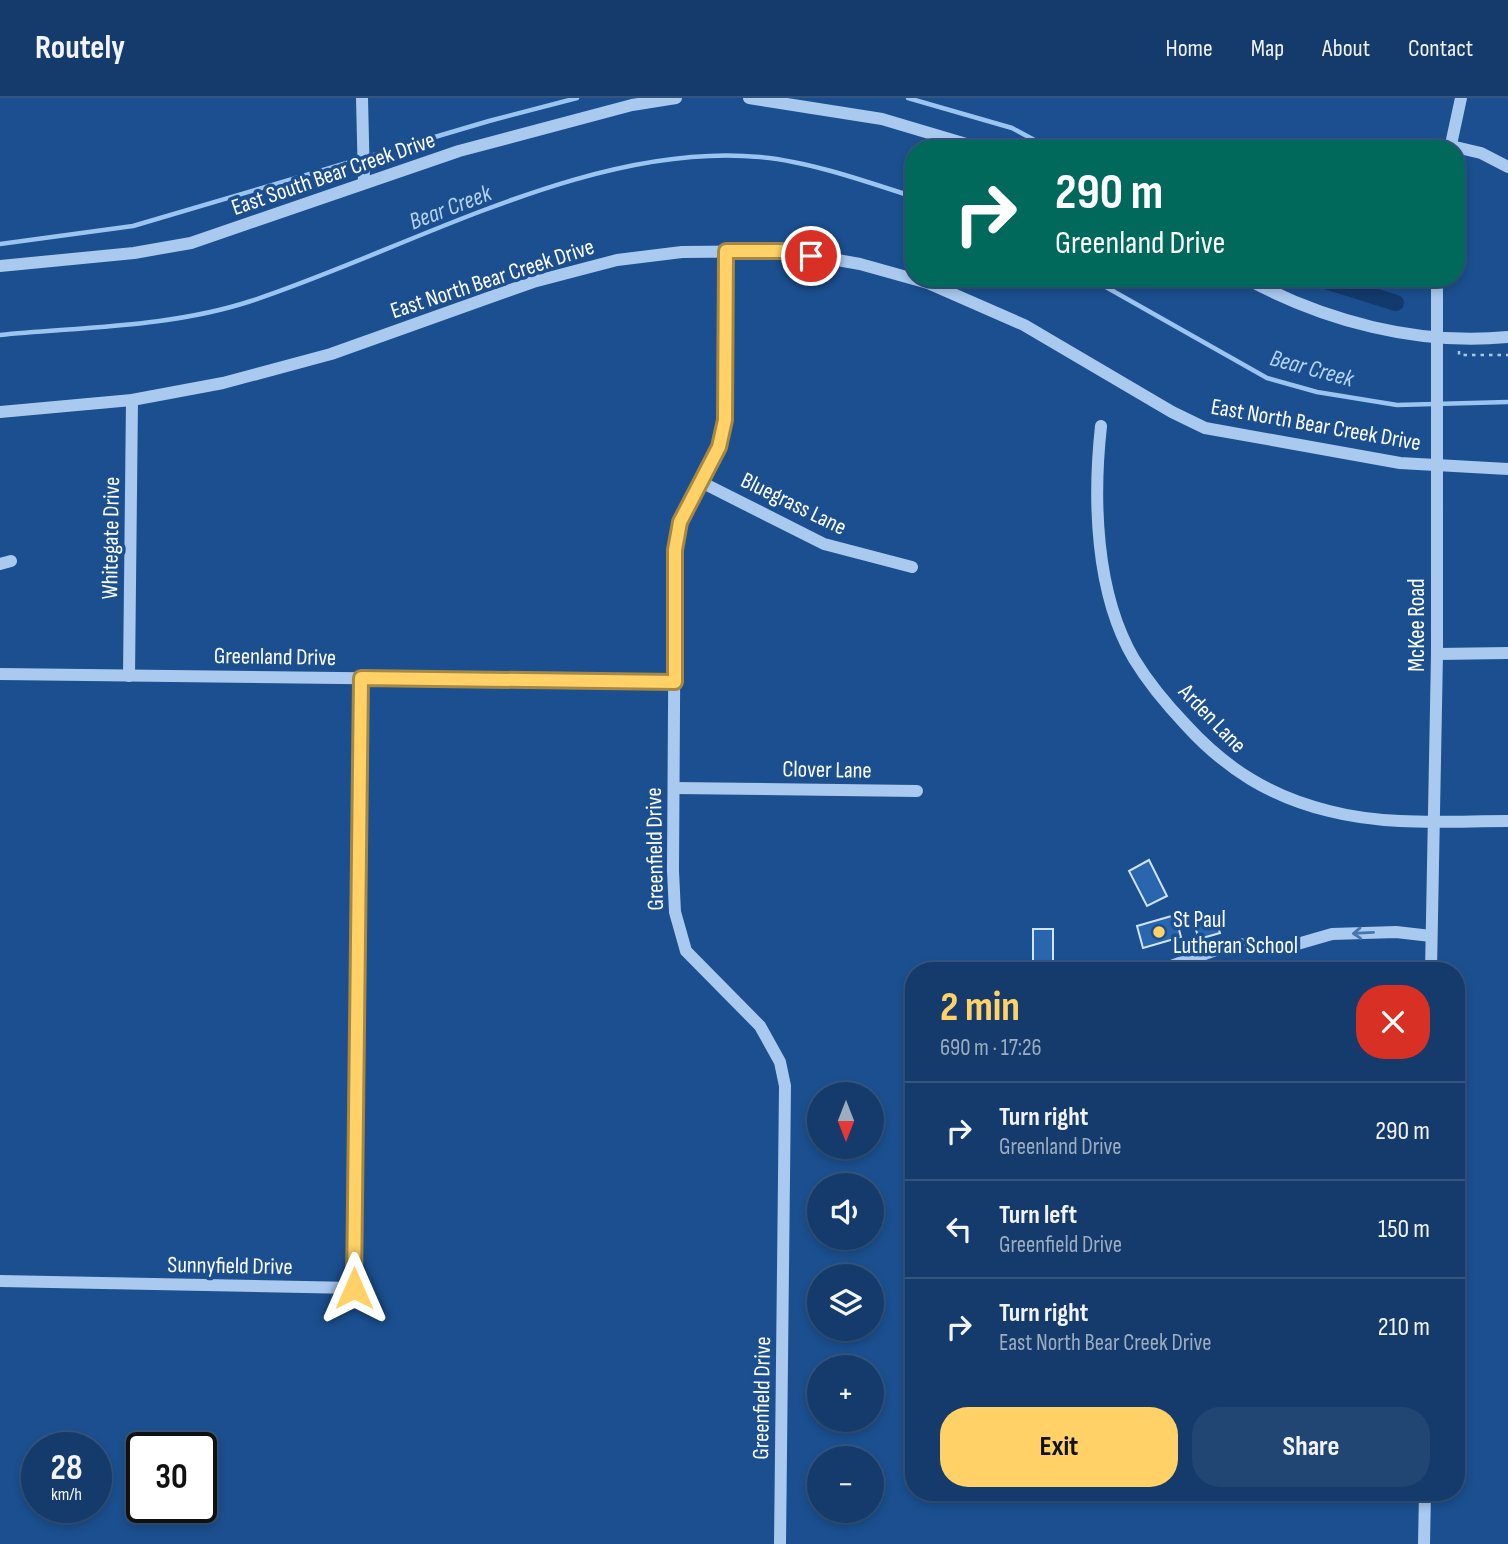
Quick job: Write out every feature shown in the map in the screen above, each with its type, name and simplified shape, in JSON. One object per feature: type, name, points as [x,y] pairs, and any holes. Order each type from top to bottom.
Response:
[{"type":"street","points":[[362,98],[364,182]]},
{"type":"street","name":"East South Bear Creek Drive","points":[[0,266],[134,253],[191,243],[364,182],[577,118],[676,98]]},
{"type":"street","points":[[749,98],[882,119],[953,140]]},
{"type":"street","points":[[1452,140],[1461,98]]},
{"type":"street","points":[[1465,150],[1482,153],[1508,167]]},
{"type":"street","name":"East North Bear Creek Drive","points":[[0,412],[132,400],[223,383],[331,354],[533,282],[617,260],[726,251],[787,251],[860,264],[905,277]]},
{"type":"street","name":"Greenfield Drive","points":[[726,251],[725,420],[719,447],[680,522],[675,550],[675,912],[686,951],[761,1026],[780,1062],[785,1086],[780,1544]]},
{"type":"street","name":"East North Bear Creek Drive","points":[[937,287],[1024,325],[1172,412],[1205,428],[1437,467],[1508,469]]},
{"type":"street","points":[[1262,287],[1284,299],[1345,319],[1437,338],[1458,340],[1508,337]]},
{"type":"street","name":"McKee Road","points":[[1431,962],[1437,654],[1437,287]]},
{"type":"street","name":"Whitegate Drive","points":[[129,676],[132,400]]},
{"type":"street","name":"Arden Lane","points":[[1101,426],[1096,488],[1098,530],[1117,619],[1133,657],[1176,714],[1212,753],[1230,768],[1289,799],[1348,816],[1434,821],[1508,821]]},
{"type":"street","name":"Bluegrass Lane","points":[[701,482],[824,544],[912,567]]},
{"type":"street","points":[[1437,654],[1508,653]]},
{"type":"street","name":"Greenland Drive","points":[[0,674],[675,682]]},
{"type":"street","name":"Sunnyfield Drive","points":[[0,1281],[354,1288],[361,678]]},
{"type":"street","name":"Clover Lane","points":[[674,788],[917,791]]},
{"type":"street","points":[[1182,962],[1224,947],[1241,944],[1258,949],[1287,947],[1332,934],[1396,932],[1431,936]]},
{"type":"street","points":[[1424,1544],[1425,1501]]},
{"type":"building","name":"St Paul Lutheran School","points":[[1149,860],[1167,896],[1147,906],[1129,871]]},
{"type":"building","name":"St Paul Lutheran School","points":[[1175,915],[1181,937],[1143,948],[1137,926]]},
{"type":"building","name":"St Paul Lutheran School","points":[[1215,918],[1220,933],[1199,939],[1194,924]]},
{"type":"building","points":[[1033,929],[1053,929],[1053,962],[1033,962]]},
{"type":"waterway","points":[[0,244],[133,226],[489,121],[577,98]]},
{"type":"waterway","points":[[908,98],[1012,128],[1034,140]]},
{"type":"waterway","name":"Bear Creek","points":[[0,335],[127,325],[221,310],[311,279],[502,204],[567,182],[632,165],[696,156],[779,159],[818,167],[905,194]]},
{"type":"waterway","name":"Bear Creek","points":[[1106,287],[1267,378],[1317,392],[1397,405],[1508,402]]},
{"type":"waterway","points":[[1345,287],[1396,303]]},
{"type":"place","name":"St Paul Lutheran School","points":[[1159,932]]},
{"type":"route","points":[[354,1288],[361,678],[675,682],[675,550],[680,522],[719,447],[725,420],[726,251],[787,251],[811,256]]}]
